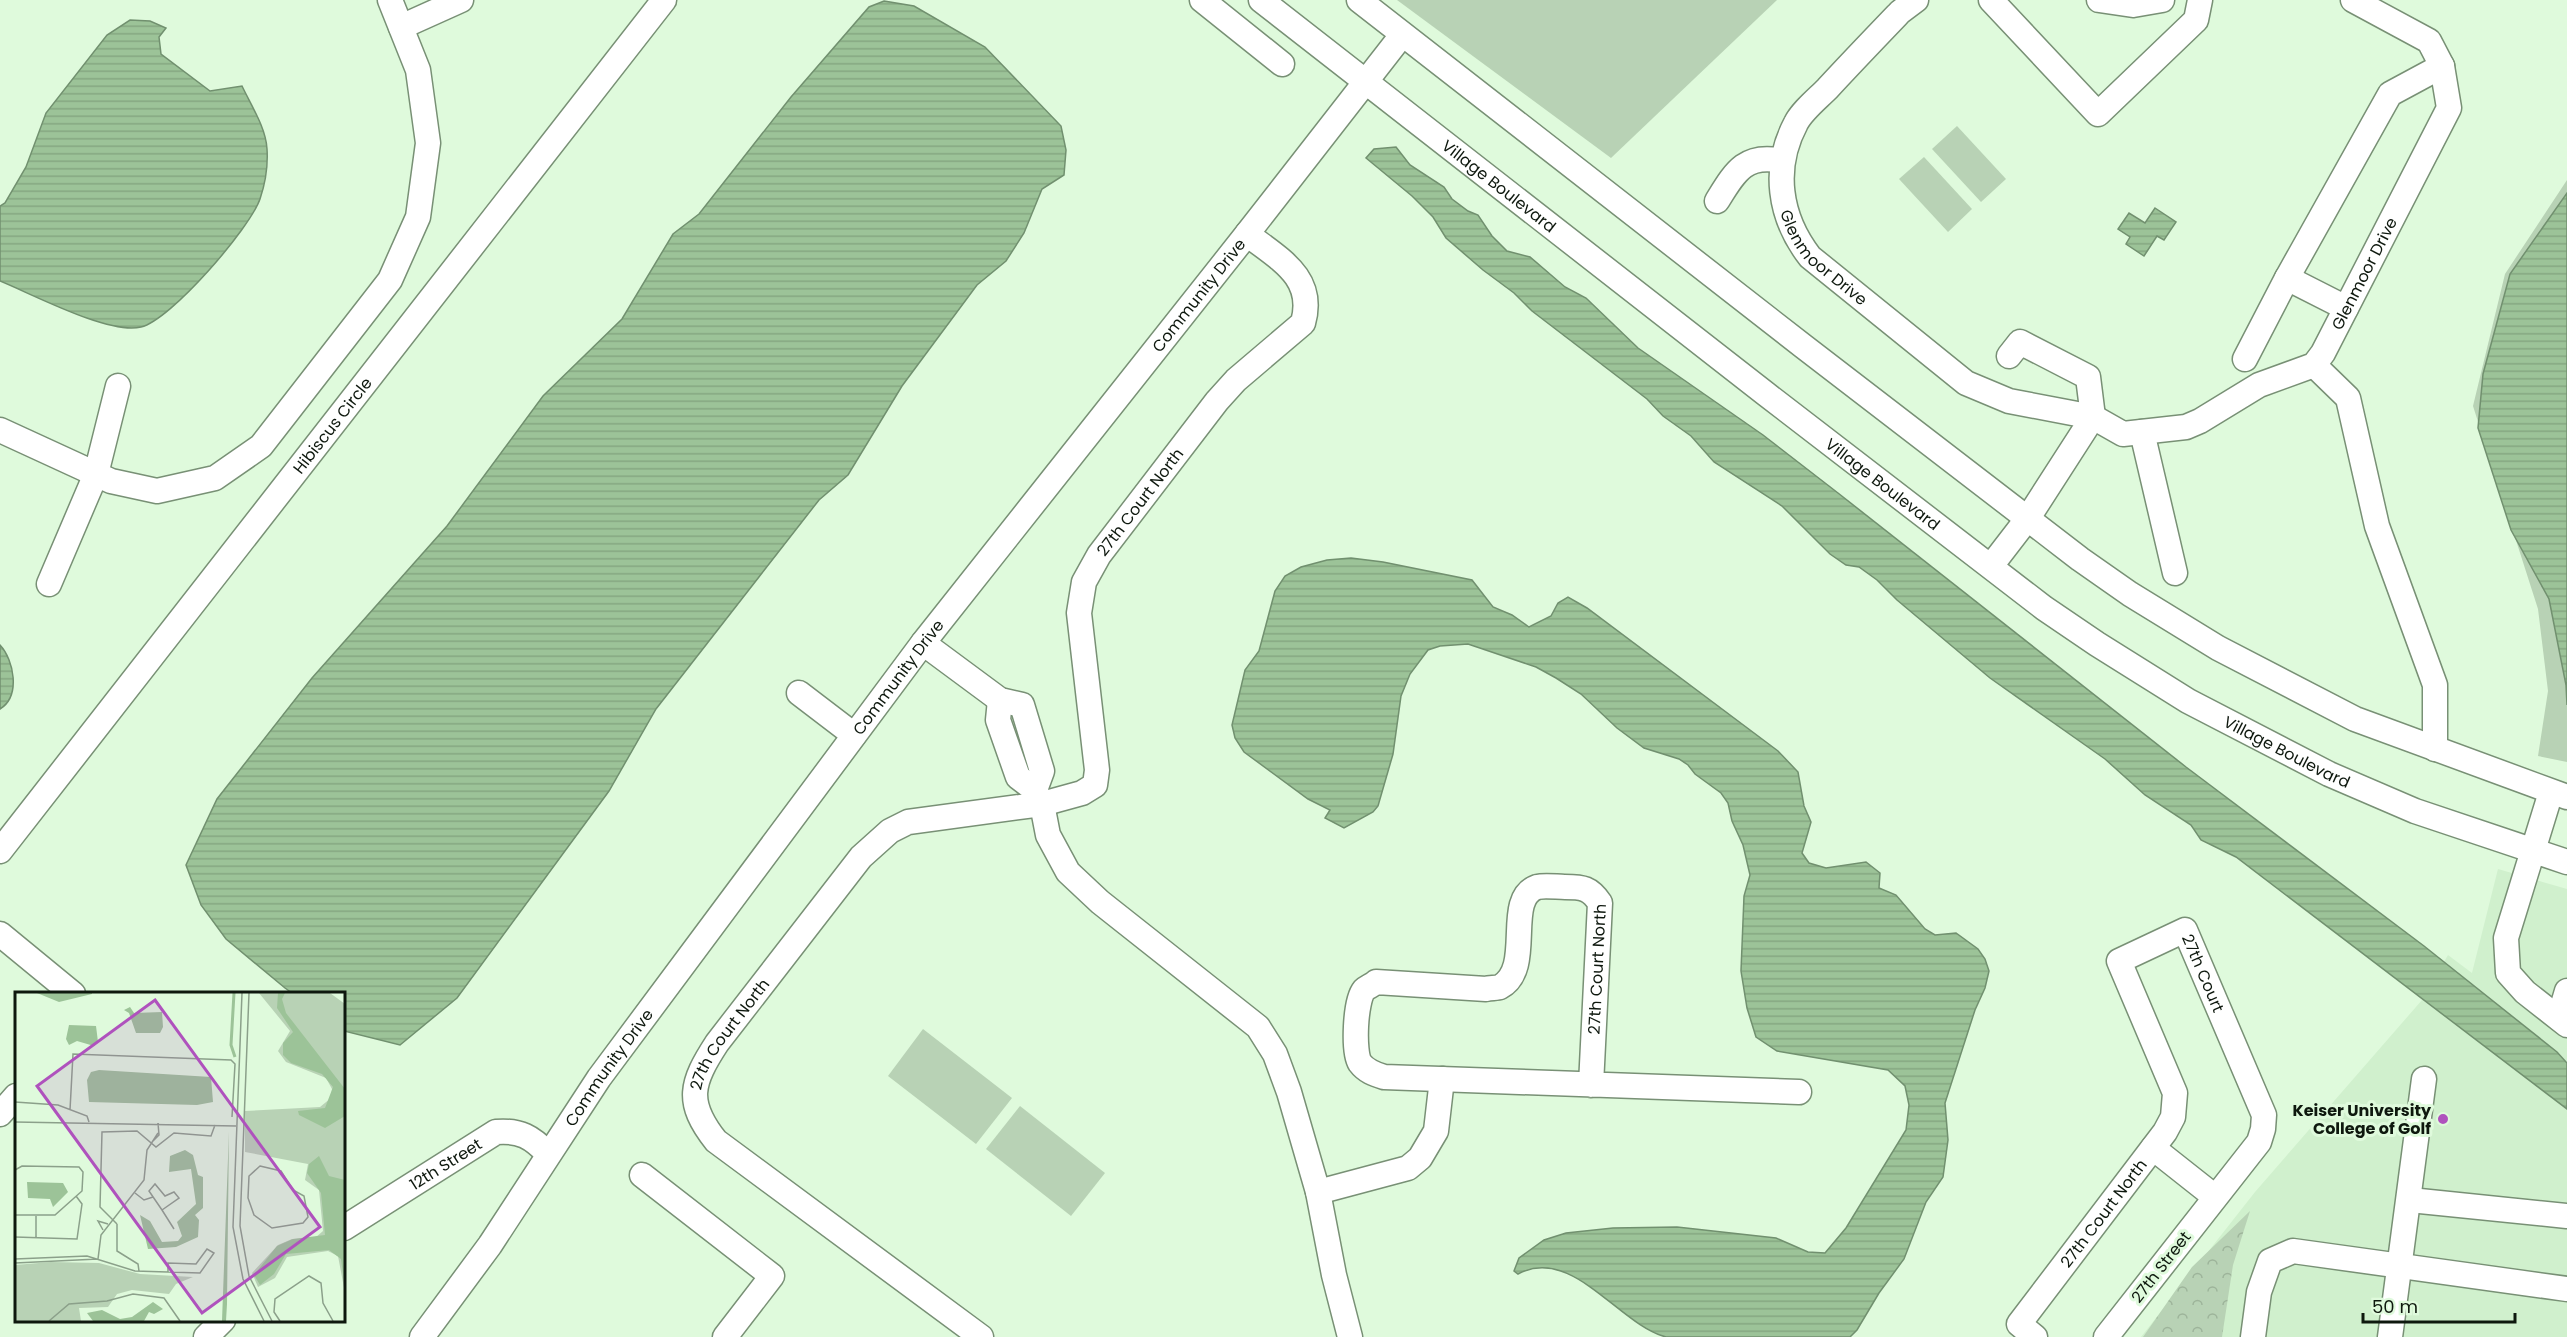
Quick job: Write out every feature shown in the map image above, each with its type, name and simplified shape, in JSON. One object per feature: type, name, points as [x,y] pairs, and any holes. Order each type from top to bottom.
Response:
[{"type":"street","points":[[0,430],[111,481],[157,491],[215,478],[261,446],[390,280],[418,217],[428,143],[418,70],[390,0]]},
{"type":"street","points":[[401,27],[461,0]]},
{"type":"street","name":"Hibiscus Circle","points":[[0,851],[664,0]]},
{"type":"street","points":[[1202,0],[1282,64]]},
{"type":"street","name":"Village Boulevard","points":[[1261,0],[1364,82],[2070,626],[2188,701],[2329,774],[2415,812],[2567,862]]},
{"type":"street","points":[[1359,0],[2113,582],[2218,648],[2355,719],[2559,795],[2533,852],[2506,938],[2508,973],[2525,992],[2563,1022]]},
{"type":"street","name":"Glenmoor Drive","points":[[1916,0],[1900,12],[1797,121],[1785,147],[1782,161],[1781,190],[1787,218],[1800,244],[1810,256],[1966,383],[2009,401],[2093,417],[2123,434],[2186,428],[2200,422],[2259,385],[2314,365],[2346,308],[2449,108],[2442,66],[2429,41],[2353,0]]},
{"type":"street","points":[[1991,0],[2098,114],[2196,20],[2200,0]]},
{"type":"street","points":[[2099,0],[2133,5],[2162,0]]},
{"type":"street","name":"Community Drive","points":[[422,1337],[490,1245],[599,1078],[923,643],[1402,35]]},
{"type":"street","points":[[2245,359],[2287,278],[2390,94],[2442,66]]},
{"type":"street","points":[[1717,201],[1730,179],[1742,166],[1753,160],[1768,158],[1782,161]]},
{"type":"street","name":"27th Court North","points":[[981,1337],[716,1141],[701,1123],[694,1104],[697,1082],[704,1064],[717,1043],[875,842],[908,822],[1038,797],[1083,794],[1095,785],[1097,770],[1079,613],[1080,597],[1090,568],[1217,401],[1236,380],[1303,324],[1307,310],[1306,296],[1292,269],[1247,234]]},
{"type":"street","points":[[2287,278],[2346,308]]},
{"type":"street","points":[[1991,566],[2028,518],[2093,417],[2088,376],[2020,342],[2009,356]]},
{"type":"street","points":[[2314,365],[2348,398],[2377,526],[2435,685],[2435,749]]},
{"type":"street","points":[[49,584],[96,474],[118,387]]},
{"type":"street","points":[[2142,432],[2175,573]]},
{"type":"street","points":[[923,643],[1000,700],[998,720],[1018,777],[1038,797],[1048,835],[1068,872],[1100,902],[1258,1027],[1275,1054],[1289,1092],[1318,1192],[1334,1275],[1350,1337]]},
{"type":"street","points":[[799,693],[854,735]]},
{"type":"street","name":"27th Court North","points":[[1591,1085],[1600,903],[1592,892],[1578,887],[1538,887],[1526,895],[1521,909],[1516,969],[1500,987],[1486,989],[1376,982],[1364,991],[1359,1005],[1355,1047],[1359,1062],[1370,1072],[1384,1077],[1591,1085],[1799,1092]]},
{"type":"street","name":"27th Court","points":[[2153,1148],[2173,1117],[2175,1093],[2119,961],[2185,930],[2264,1115],[2259,1142],[2215,1197]]},
{"type":"street","points":[[0,934],[72,992]]},
{"type":"street","points":[[2563,1022],[2567,992]]},
{"type":"street","points":[[1318,1192],[1408,1168],[1420,1158],[1436,1131],[1442,1079]]},
{"type":"street","points":[[2390,1337],[2410,1200],[2424,1079]]},
{"type":"street","points":[[0,1114],[15,1097]]},
{"type":"street","name":"12th Street","points":[[347,1220],[496,1132],[513,1131],[527,1135],[548,1154]]},
{"type":"street","name":"27th Court North","points":[[2035,1337],[2019,1324],[2153,1148],[2215,1197]]},
{"type":"street","points":[[642,1174],[772,1276],[725,1337]]},
{"type":"street","name":"27th Street","points":[[2106,1337],[2215,1197]]},
{"type":"street","points":[[2410,1200],[2567,1216]]},
{"type":"street","points":[[2253,1337],[2259,1292],[2270,1261],[2293,1251],[2567,1289]]},
{"type":"street","points":[[206,1337],[221,1322]]},
{"type":"shaded area","points":[[884,1],[914,6],[985,47],[1061,126],[1066,150],[1064,175],[1042,189],[1024,233],[1006,261],[977,285],[902,386],[848,475],[819,500],[656,709],[609,791],[457,998],[400,1045],[345,1031],[345,992],[291,992],[226,939],[201,905],[186,865],[217,799],[312,678],[447,526],[543,396],[622,319],[673,234],[699,214],[791,97],[869,7]]},
{"type":"shaded area","points":[[130,20],[150,21],[166,28],[159,37],[161,54],[210,91],[242,86],[261,125],[267,155],[266,174],[260,199],[253,213],[226,250],[171,308],[154,321],[141,327],[127,328],[70,312],[0,281],[0,206],[5,203],[26,167],[46,113],[107,35]]},
{"type":"shaded area","points":[[1396,147],[1410,165],[1444,187],[1452,199],[1468,211],[1478,215],[1492,236],[1507,251],[1530,257],[1565,287],[1586,298],[1638,348],[1763,435],[2186,767],[2424,946],[2557,1052],[2567,1063],[2567,1109],[2236,857],[2201,840],[2191,825],[2145,795],[2105,759],[1990,678],[1897,600],[1877,580],[1859,567],[1846,565],[1830,554],[1782,506],[1714,462],[1691,436],[1663,416],[1647,399],[1532,311],[1514,293],[1446,238],[1433,217],[1412,196],[1366,158],[1374,149]]},
{"type":"shaded area","points":[[2567,193],[2567,705],[2566,685],[2549,599],[2511,530],[2478,428],[2483,374],[2510,274]]},
{"type":"shaded area","points":[[2155,208],[2176,222],[2164,240],[2157,236],[2144,256],[2126,244],[2130,237],[2118,229],[2129,213],[2145,223]]},
{"type":"shaded area","points":[[1351,558],[1472,580],[1493,607],[1512,615],[1529,627],[1551,616],[1558,603],[1568,597],[1587,608],[1778,751],[1798,772],[1804,806],[1811,822],[1802,853],[1809,863],[1826,868],[1866,862],[1880,873],[1879,888],[1896,895],[1925,929],[1935,935],[1956,933],[1978,949],[1985,959],[1989,971],[1985,988],[1975,1010],[1945,1103],[1948,1140],[1943,1177],[1926,1202],[1904,1259],[1850,1337],[1666,1337],[1648,1330],[1576,1278],[1557,1270],[1538,1268],[1518,1274],[1514,1271],[1519,1258],[1544,1240],[1566,1233],[1613,1228],[1677,1227],[1776,1238],[1808,1252],[1825,1253],[1846,1228],[1906,1130],[1909,1105],[1905,1086],[1888,1070],[1777,1051],[1756,1037],[1747,1008],[1741,971],[1744,896],[1750,875],[1743,845],[1732,821],[1728,803],[1721,793],[1695,774],[1688,765],[1679,759],[1644,748],[1617,728],[1581,694],[1536,667],[1468,644],[1440,646],[1428,650],[1410,674],[1401,696],[1393,754],[1378,806],[1373,812],[1344,828],[1325,818],[1330,810],[1308,799],[1244,752],[1235,738],[1232,725],[1245,670],[1259,651],[1275,591],[1285,576],[1301,567],[1327,560]]},
{"type":"shaded area","points":[[0,645],[12,668],[13,687],[7,703],[0,709]]},
{"type":"shaded area","name":"Keiser University College of Golf","points":[[2498,869],[2567,889],[2567,1337],[2141,1337],[2255,1192],[2422,1000],[2448,955],[2472,973]]},
{"type":"green space","points":[[1397,0],[1777,0],[1611,158]]},
{"type":"green space","points":[[1957,126],[2006,179],[1981,202],[1932,149]]},
{"type":"green space","points":[[1924,157],[1972,209],[1948,232],[1899,179]]},
{"type":"green space","points":[[2567,180],[2567,762],[2538,756],[2548,691],[2538,609],[2473,406],[2505,274]]},
{"type":"green space","points":[[923,1029],[1012,1098],[976,1144],[888,1076]]},
{"type":"green space","points":[[1020,1106],[1105,1173],[1071,1216],[986,1149]]},
{"type":"green space","points":[[2250,1211],[2233,1265],[2222,1337],[2143,1337],[2192,1267]]},
{"type":"place","name":"Keiser University College of Golf","points":[[2443,1119]]}]
